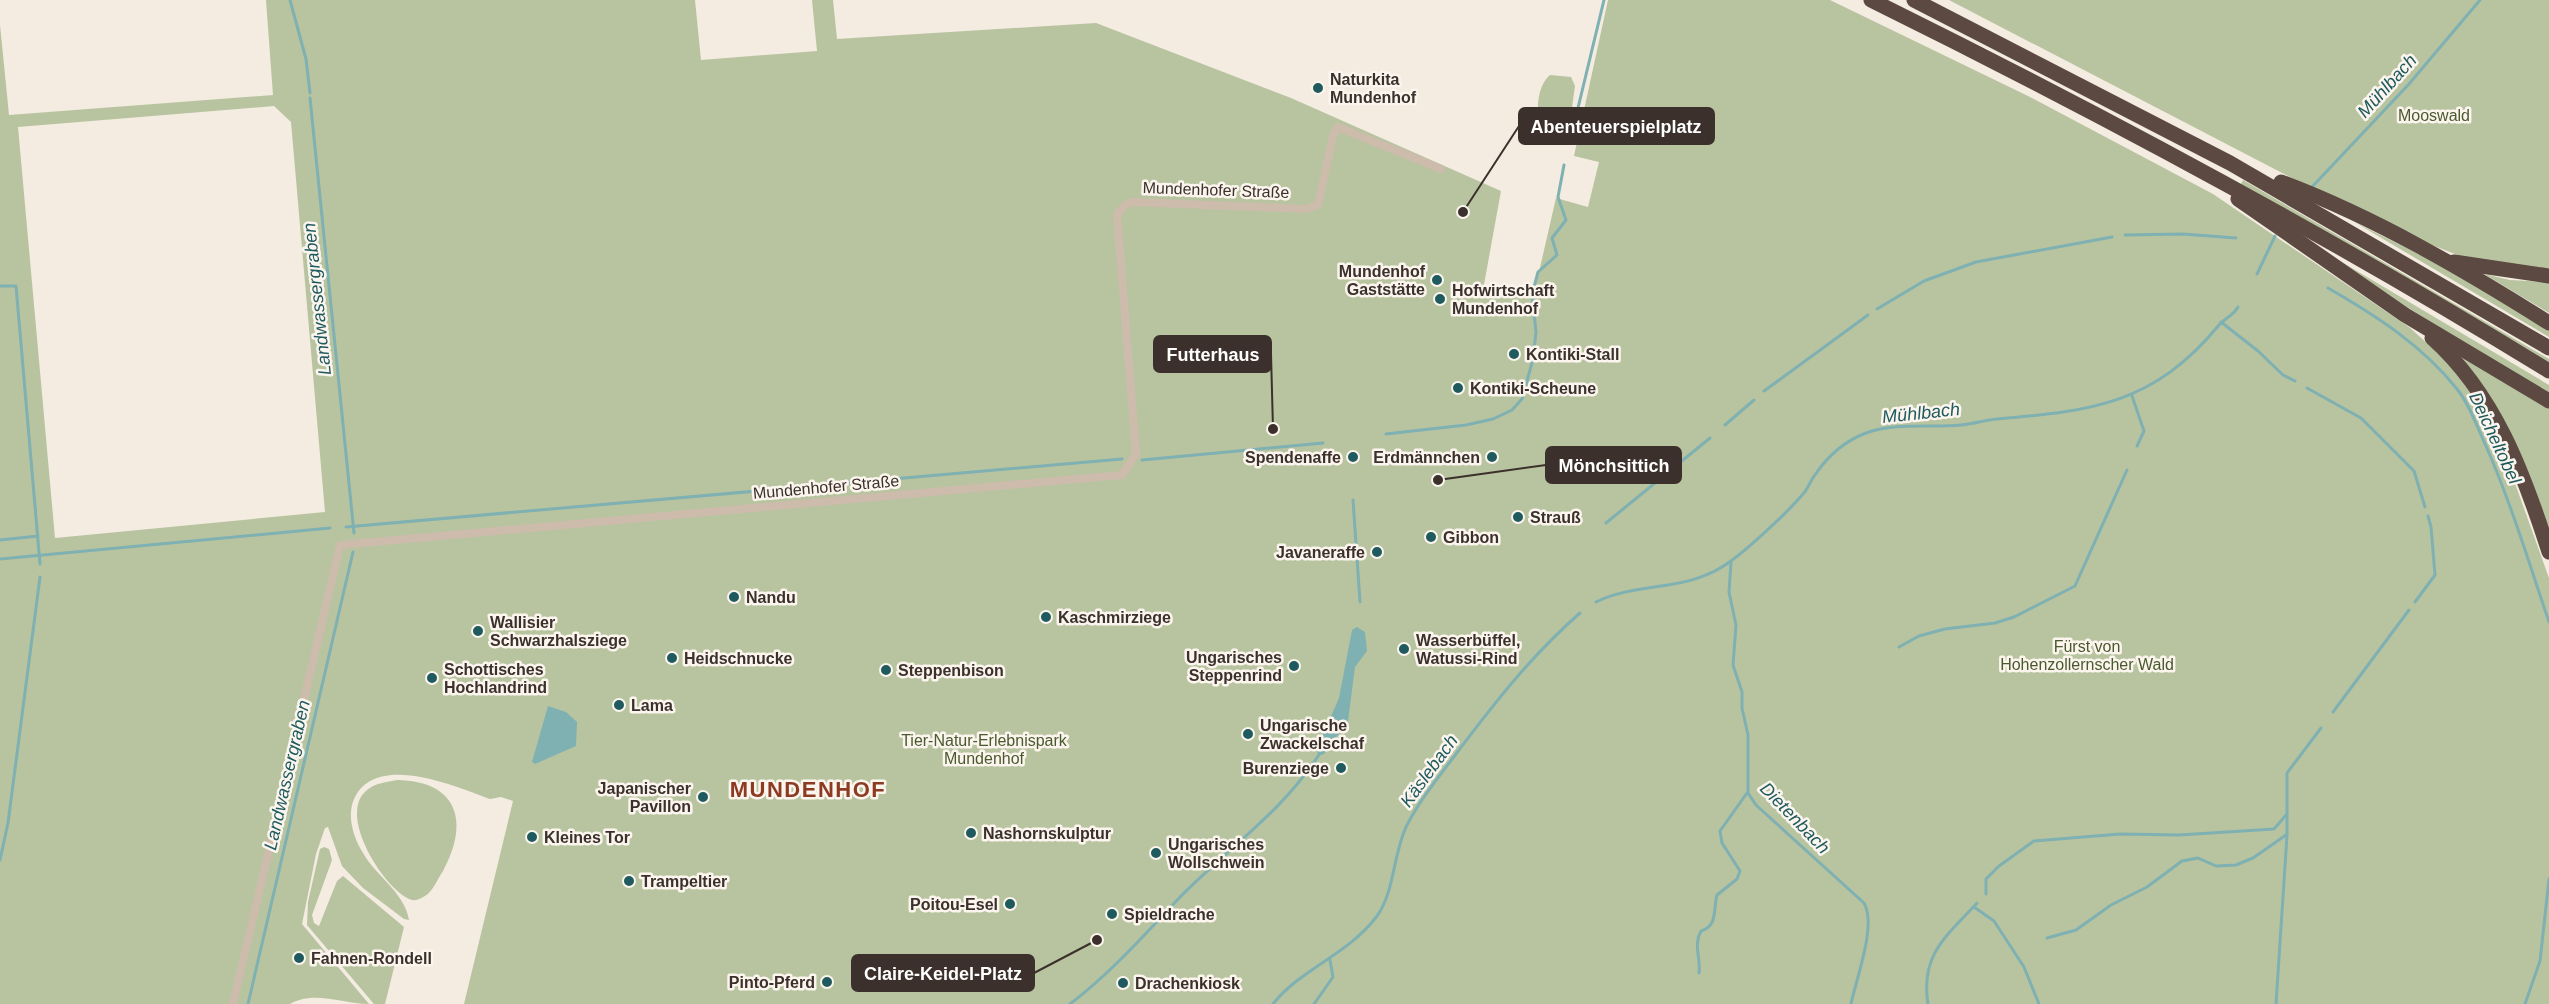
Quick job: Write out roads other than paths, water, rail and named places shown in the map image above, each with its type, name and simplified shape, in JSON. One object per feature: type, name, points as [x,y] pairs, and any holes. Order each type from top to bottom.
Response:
[{"type":"highway","points":[[1871,0],[2009,68],[2195,166],[2549,371]]},
{"type":"highway","points":[[1914,0],[2230,163],[2549,348]]},
{"type":"highway","points":[[2230,163],[2342,209],[2442,260],[2549,323]]},
{"type":"highway","points":[[2195,166],[2263,218],[2405,315],[2549,402]]},
{"type":"highway","points":[[2442,260],[2549,276]]},
{"type":"highway","points":[[2405,315],[2467,374],[2487,401],[2518,465],[2549,552]]},
{"type":"street","name":"Mundenhofer Straße","points":[[233,1004],[340,545],[1122,475],[1136,454],[1117,215],[1125,205],[1133,202],[1306,209],[1318,205],[1338,127],[1441,169]]},
{"type":"water","points":[[1357,627],[1365,632],[1367,651],[1355,667],[1348,721],[1324,754],[1318,756],[1317,748],[1339,698],[1352,630]]},
{"type":"water","points":[[548,706],[566,712],[577,722],[576,746],[535,764],[532,762]]},
{"type":"waterway","name":"Landwassergraben","points":[[290,0],[306,59],[310,93]]},
{"type":"waterway","points":[[1571,137],[1604,0]]},
{"type":"waterway","name":"Mühlbach","points":[[2311,188],[2409,84],[2480,0]]},
{"type":"waterway","name":"Landwassergraben","points":[[310,98],[354,533]]},
{"type":"waterway","points":[[1386,434],[1466,425],[1493,419],[1512,410],[1522,399],[1533,359],[1536,332],[1532,295],[1538,272],[1557,255],[1552,238],[1566,220],[1558,197],[1564,165]]},
{"type":"waterway","points":[[2125,235],[2183,234],[2236,238]]},
{"type":"waterway","name":"Mühlbach","points":[[2257,274],[2275,236]]},
{"type":"waterway","points":[[1877,309],[1924,281],[1976,262],[2112,237]]},
{"type":"waterway","points":[[0,286],[16,286],[40,564]]},
{"type":"waterway","name":"Deicheltobel","points":[[2328,288],[2397,332],[2429,358],[2462,395],[2504,489],[2549,622]]},
{"type":"waterway","name":"Mühlbach","points":[[1596,602],[1627,592],[1691,580],[1722,567],[1752,544],[1786,512],[1805,492],[1813,477],[1831,456],[1858,436],[1901,426],[1950,426],[2063,412],[2120,399],[2170,372],[2195,351],[2238,307]]},
{"type":"waterway","points":[[1764,391],[1868,315]]},
{"type":"waterway","points":[[2221,322],[2258,351],[2283,375],[2295,381]]},
{"type":"waterway","points":[[2307,388],[2361,418],[2414,471],[2425,507]]},
{"type":"waterway","points":[[2132,396],[2144,431],[2137,446]]},
{"type":"waterway","points":[[1725,425],[1754,400]]},
{"type":"waterway","points":[[1606,523],[1710,438]]},
{"type":"waterway","points":[[1142,460],[1323,443]]},
{"type":"waterway","points":[[346,527],[1122,459]]},
{"type":"waterway","points":[[1899,647],[1919,636],[1945,629],[1995,623],[2014,617],[2075,586],[2127,470]]},
{"type":"waterway","points":[[1353,500],[1360,602]]},
{"type":"waterway","points":[[2415,602],[2435,575],[2428,516]]},
{"type":"waterway","points":[[0,559],[330,528]]},
{"type":"waterway","points":[[0,540],[38,536]]},
{"type":"waterway","name":"Landwassergraben","points":[[248,1004],[353,552]]},
{"type":"waterway","name":"Dietenbach","points":[[1731,562],[1729,592],[1736,625],[1733,665],[1742,692],[1742,708],[1748,735],[1748,793],[1756,805],[1864,903],[1867,913],[1867,938],[1851,1004]]},
{"type":"waterway","points":[[0,860],[8,823],[40,577]]},
{"type":"waterway","points":[[2333,712],[2409,610]]},
{"type":"waterway","name":"Käslebach","points":[[1273,1004],[1297,981],[1352,941],[1377,916],[1391,884],[1402,836],[1425,796],[1516,678],[1580,613]]},
{"type":"waterway","points":[[2276,1004],[2287,835],[2287,773],[2321,728]]},
{"type":"waterway","points":[[1070,1004],[1114,965],[1182,895],[1273,810],[1306,773],[1320,753]]},
{"type":"waterway","points":[[1699,973],[1697,946],[1701,931],[1710,925],[1714,917],[1717,895],[1737,879],[1740,871],[1722,843],[1720,831],[1747,793]]},
{"type":"waterway","points":[[1986,894],[1986,879],[1999,866],[2034,841],[2120,834],[2179,835],[2274,829],[2287,814]]},
{"type":"waterway","points":[[2047,938],[2076,930],[2111,905],[2147,887],[2182,861],[2198,858],[2216,866],[2236,865],[2253,858],[2286,835]]},
{"type":"waterway","name":"Deicheltobel","points":[[2525,1004],[2540,961],[2549,879]]},
{"type":"waterway","points":[[1928,1004],[1928,972],[1932,959],[1946,936],[1977,903]]},
{"type":"waterway","points":[[1974,907],[1994,921],[2024,967],[2039,1004]]},
{"type":"waterway","name":"Mühlbach","points":[[1314,1004],[1333,977],[1330,960]]},
{"type":"place","name":"Naturkita Mundenhof","points":[[1318,88]]},
{"type":"place","name":"Abenteuerspielplatz","points":[[1463,212]]},
{"type":"place","name":"Mundenhof Gaststätte","points":[[1437,280]]},
{"type":"place","name":"Hofwirtschaft Mundenhof","points":[[1440,299]]},
{"type":"place","name":"Kontiki-Stall","points":[[1514,354]]},
{"type":"place","name":"Kontiki-Scheune","points":[[1458,388]]},
{"type":"place","name":"Futterhaus","points":[[1273,429]]},
{"type":"place","name":"Spendenaffe","points":[[1353,457]]},
{"type":"place","name":"Erdmännchen","points":[[1492,457]]},
{"type":"place","name":"Mönchsittich","points":[[1438,480]]},
{"type":"place","name":"Strauß","points":[[1518,517]]},
{"type":"place","name":"Gibbon","points":[[1431,537]]},
{"type":"place","name":"Javaneraffe","points":[[1377,552]]},
{"type":"place","name":"Nandu","points":[[734,597]]},
{"type":"place","name":"Kaschmirziege","points":[[1046,617]]},
{"type":"place","name":"Wallisier Schwarzhalsziege","points":[[478,631]]},
{"type":"place","name":"Wasserbüffel, Watussi-Rind","points":[[1404,649]]},
{"type":"place","name":"Heidschnucke","points":[[672,658]]},
{"type":"place","name":"Ungarisches Steppenrind","points":[[1294,666]]},
{"type":"place","name":"Steppenbison","points":[[886,670]]},
{"type":"place","name":"Schottisches Hochlandrind","points":[[432,678]]},
{"type":"place","name":"Lama","points":[[619,705]]},
{"type":"place","name":"Ungarische Zwackelschaf","points":[[1248,734]]},
{"type":"place","name":"Burenziege","points":[[1341,768]]},
{"type":"place","name":"Japanischer Pavillon","points":[[703,797]]},
{"type":"place","name":"Nashornskulptur","points":[[971,833]]},
{"type":"place","name":"Kleines Tor","points":[[532,837]]},
{"type":"place","name":"Ungarisches Wollschwein","points":[[1156,853]]},
{"type":"place","name":"Trampeltier","points":[[629,881]]},
{"type":"place","name":"Poitou-Esel","points":[[1010,904]]},
{"type":"place","name":"Spieldrache","points":[[1112,914]]},
{"type":"place","name":"Claire-Keidel-Platz","points":[[1097,940]]},
{"type":"place","name":"Fahnen-Rondell","points":[[299,958]]},
{"type":"place","name":"Pinto-Pferd","points":[[827,982]]},
{"type":"place","name":"Drachenkiosk","points":[[1123,983]]},
{"type":"district","name":"MUNDENHOF","points":[[808,789]]},
{"type":"park label","name":"Mooswald","points":[[2434,115]]},
{"type":"park label","name":"Fürst von Hohenzollernscher Wald","points":[[2087,655]]},
{"type":"park label","name":"Tier-Natur-Erlebnispark Mundenhof","points":[[984,749]]}]
